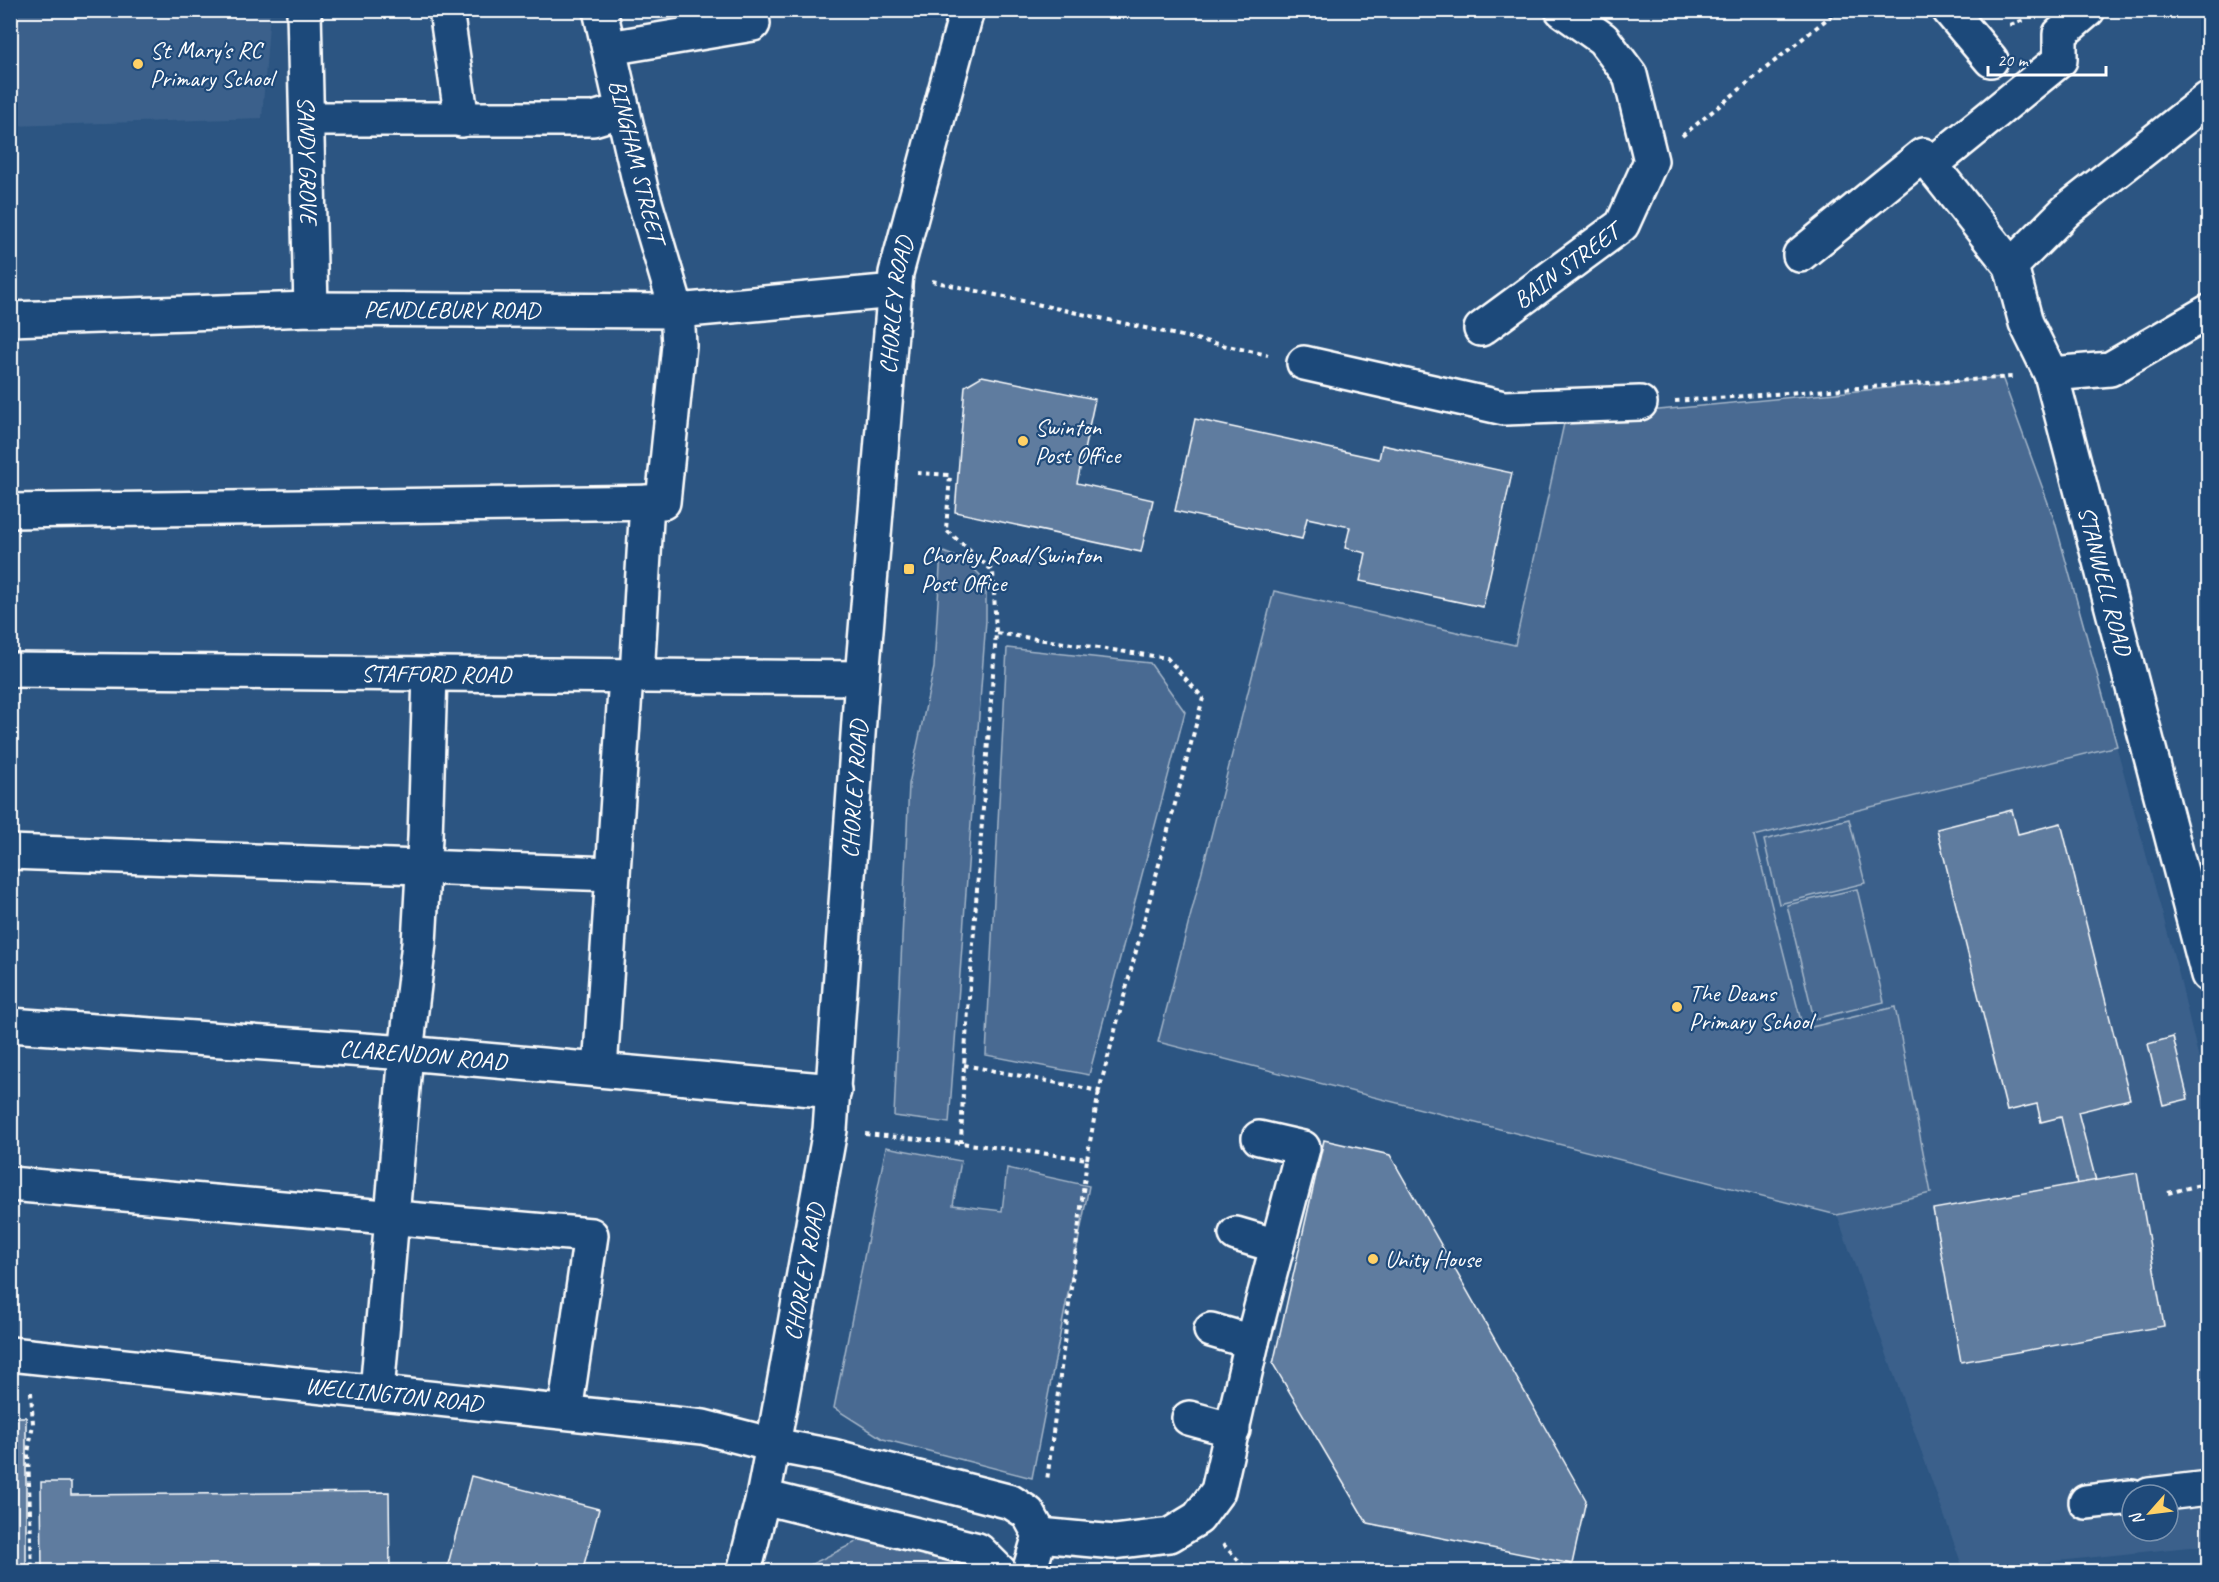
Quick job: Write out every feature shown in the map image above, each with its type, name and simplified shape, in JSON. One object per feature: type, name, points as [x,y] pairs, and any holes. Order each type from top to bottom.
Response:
[{"type":"street","name":"SANDY GROVE","points":[[304,10],[311,309]]},
{"type":"street","points":[[446,10],[462,120]]},
{"type":"street","name":"BINGHAM STREET","points":[[600,10],[641,189],[677,311],[679,345],[663,502],[647,502]]},
{"type":"street","points":[[609,48],[753,24],[751,10]]},
{"type":"street","name":"CHORLEY ROAD","points":[[744,1572],[763,1497],[830,1130],[862,678],[895,282],[968,10]]},
{"type":"street","points":[[1562,10],[1603,39],[1630,75],[1651,161]]},
{"type":"street","points":[[1949,10],[1991,60]]},
{"type":"street","points":[[1931,165],[2060,60],[2060,34],[2088,10]]},
{"type":"street","points":[[1800,255],[1923,155],[2011,266],[2067,210],[2208,99]]},
{"type":"street","points":[[307,118],[462,120],[593,118],[623,110]]},
{"type":"street","name":"BAIN STREET","points":[[1481,329],[1622,225],[1651,161]]},
{"type":"street","name":"STANWELL ROAD","points":[[2011,266],[2026,323],[2051,374],[2208,975]]},
{"type":"street","name":"PENDLEBURY ROAD","points":[[10,319],[311,309],[677,311],[895,282]]},
{"type":"street","points":[[2051,374],[2110,369],[2208,312]]},
{"type":"street","points":[[1304,363],[1504,408],[1640,403]]},
{"type":"street","points":[[10,511],[647,502],[613,874],[600,1070]]},
{"type":"street","name":"STAFFORD ROAD","points":[[10,670],[862,678]]},
{"type":"street","points":[[377,1392],[406,1053],[419,944],[430,674]]},
{"type":"street","points":[[10,852],[613,874]]},
{"type":"street","name":"CLARENDON ROAD","points":[[10,1025],[406,1053],[834,1091]]},
{"type":"street","points":[[1029,1572],[1040,1535],[1114,1542],[1170,1534],[1198,1518],[1218,1491],[1252,1342],[1303,1148],[1259,1138]]},
{"type":"street","points":[[10,1184],[591,1235],[565,1412]]},
{"type":"street","points":[[1236,1234],[1277,1246]]},
{"type":"street","points":[[1211,1330],[1252,1342]]},
{"type":"street","name":"WELLINGTON ROAD","points":[[19,1355],[703,1427],[773,1445],[832,1456],[1011,1502],[1028,1513],[1040,1535]]},
{"type":"street","points":[[1189,1418],[1233,1430]]},
{"type":"street","points":[[2180,1491],[2208,1488]]},
{"type":"street","points":[[763,1497],[978,1550],[1000,1572]]},
{"type":"street","points":[[2086,1502],[2120,1498]]},
{"type":"path","points":[[1651,161],[1838,10]]},
{"type":"path","points":[[895,282],[1304,363]]},
{"type":"path","points":[[1640,403],[2051,374]]},
{"type":"path","points":[[879,470],[950,475],[946,530],[993,571],[996,633],[964,1065],[961,1143]]},
{"type":"path","points":[[996,633],[1167,658],[1203,698],[1099,1091],[1087,1159],[1040,1535]]},
{"type":"path","points":[[964,1065],[1099,1091]]},
{"type":"path","points":[[830,1130],[1087,1159]]},
{"type":"path","points":[[2168,1193],[2208,1183]]},
{"type":"path","points":[[19,1355],[33,1424],[28,1452],[32,1572]]},
{"type":"shaded area","name":"St Mary's RC Primary School","points":[[10,11],[270,11],[262,118],[11,126]]},
{"type":"shaded area","name":"The Deans Primary School","points":[[2002,377],[2055,522],[2178,971],[2208,1098],[2208,1545],[1964,1571],[1837,1215],[1158,1042],[1274,591],[1515,645],[1565,419]]},
{"type":"shaded area","name":"The Deans Primary School","points":[[2002,377],[2055,522],[2117,746],[1754,836],[1803,1029],[1895,1007],[1931,1193],[1837,1215],[1158,1042],[1274,591],[1515,645],[1565,419]]},
{"type":"shaded area","points":[[941,551],[966,561],[986,581],[986,620],[949,1123],[894,1116],[909,784],[934,668]]},
{"type":"shaded area","points":[[1007,648],[1150,663],[1185,712],[1089,1075],[986,1055]]},
{"type":"shaded area","points":[[1849,819],[1865,883],[1779,904],[1764,840]]},
{"type":"shaded area","points":[[1857,889],[1884,1002],[1814,1019],[1787,905]]},
{"type":"shaded area","points":[[886,1147],[961,1161],[953,1205],[1002,1211],[1007,1168],[1089,1186],[1032,1478],[883,1439],[834,1408]]},
{"type":"shaded area","points":[[866,1537],[967,1564],[970,1571],[807,1572],[808,1566]]},
{"type":"building","name":"Swinton Post Office","points":[[982,376],[1095,399],[1077,483],[1153,500],[1141,552],[955,512],[965,386]]},
{"type":"building","points":[[1195,419],[1379,459],[1382,445],[1512,473],[1483,607],[1360,581],[1366,553],[1345,548],[1350,527],[1307,518],[1302,539],[1175,511]]},
{"type":"building","points":[[2012,810],[2018,834],[2061,823],[2130,1099],[2078,1112],[2096,1181],[2077,1184],[2061,1117],[2041,1122],[2037,1104],[2007,1111],[1937,829]]},
{"type":"building","points":[[2173,1037],[2188,1099],[2163,1105],[2148,1044]]},
{"type":"building","name":"Unity House","points":[[1324,1140],[1390,1155],[1586,1500],[1572,1564],[1367,1523],[1273,1364]]},
{"type":"building","points":[[2137,1173],[2164,1326],[1961,1362],[1933,1209]]},
{"type":"building","points":[[10,1417],[26,1417],[26,1572],[10,1572]]},
{"type":"building","points":[[471,1476],[599,1509],[582,1572],[446,1572]]},
{"type":"building","points":[[41,1482],[71,1482],[71,1495],[389,1492],[390,1572],[42,1572]]},
{"type":"place","name":"St Mary's RC Primary School","points":[[138,64]]},
{"type":"place","name":"Swinton Post Office","points":[[1023,441]]},
{"type":"place","name":"Chorley Road/Swinton Post Office","points":[[909,569]]},
{"type":"place","name":"The Deans Primary School","points":[[1677,1007]]},
{"type":"place","name":"Unity House","points":[[1373,1259]]}]
